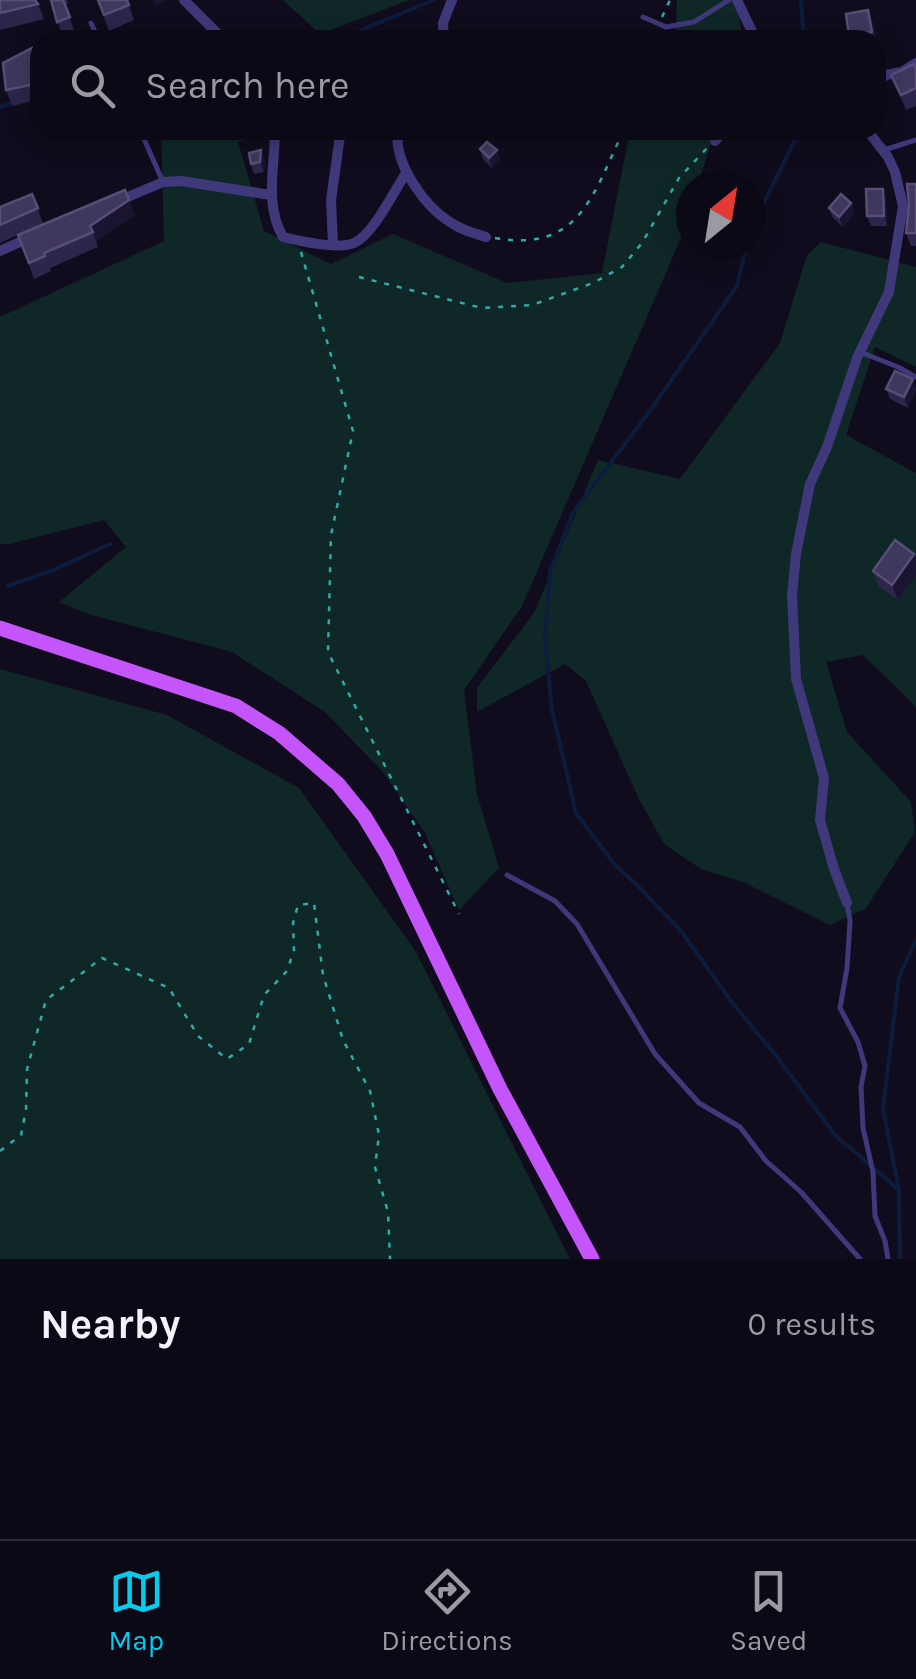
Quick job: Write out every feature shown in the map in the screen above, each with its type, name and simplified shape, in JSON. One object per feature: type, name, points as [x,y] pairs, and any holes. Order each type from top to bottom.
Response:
[{"type":"main road","points":[[0,628],[236,706],[279,734],[338,784],[387,854],[500,1089],[592,1259]]},
{"type":"street","points":[[184,0],[214,30]]},
{"type":"street","points":[[443,30],[452,0]]},
{"type":"street","points":[[737,0],[751,30]]},
{"type":"street","points":[[886,75],[902,72],[916,63]]},
{"type":"street","points":[[274,140],[271,194],[278,228],[283,237],[298,241],[343,246],[354,243],[368,232],[406,173]]},
{"type":"street","points":[[333,245],[331,200],[339,140]]},
{"type":"street","points":[[399,140],[406,173],[443,218],[468,232],[486,236]]},
{"type":"street","points":[[847,903],[820,820],[824,778],[796,679],[792,595],[810,484],[860,352],[889,292],[903,206],[895,172],[876,140]]},
{"type":"street","points":[[108,205],[163,182],[271,194]]},
{"type":"street","points":[[0,251],[36,235]]},
{"type":"lane","points":[[644,17],[666,27],[694,22],[729,0]]},
{"type":"lane","points":[[91,23],[94,30]]},
{"type":"lane","points":[[144,140],[163,182]]},
{"type":"lane","points":[[884,150],[916,140]]},
{"type":"lane","points":[[860,352],[916,377]]},
{"type":"lane","points":[[507,875],[554,901],[577,924],[655,1054],[699,1103],[740,1127],[766,1161],[800,1192],[860,1259]]},
{"type":"lane","points":[[847,903],[847,968],[840,1008],[858,1042],[865,1066],[861,1087],[863,1128],[873,1172],[875,1216],[888,1259]]},
{"type":"path","points":[[486,236],[513,241],[538,239],[572,224],[597,187],[619,140]]},
{"type":"path","points":[[359,277],[482,308],[532,305],[594,283],[622,267],[642,242],[679,178],[715,141]]},
{"type":"path","points":[[298,241],[353,431],[331,534],[328,652],[460,914]]},
{"type":"path","points":[[0,1150],[21,1135],[27,1069],[46,1000],[102,958],[169,988],[198,1036],[227,1059],[250,1044],[264,995],[287,970],[294,950],[298,904],[314,903],[323,975],[343,1040],[370,1091],[379,1135],[376,1167],[388,1212],[390,1259]]},
{"type":"green space","points":[[283,0],[409,0],[330,30],[316,30]]},
{"type":"green space","points":[[677,0],[738,0],[741,30],[676,30]]},
{"type":"green space","points":[[161,140],[245,140],[238,142],[264,231],[331,264],[393,234],[507,283],[602,273],[628,140],[712,140],[703,170],[676,170],[676,249],[522,606],[464,690],[477,794],[499,868],[459,910],[425,833],[383,772],[325,712],[232,652],[88,614],[59,602],[126,547],[104,520],[0,544],[0,317],[164,241]]},
{"type":"green space","points":[[821,242],[916,267],[916,367],[875,347],[846,435],[916,473],[916,707],[863,655],[826,662],[847,732],[911,802],[915,832],[866,908],[830,925],[743,882],[701,869],[664,844],[638,797],[586,681],[565,664],[477,712],[477,688],[534,613],[598,460],[680,479],[780,343],[807,255]]},
{"type":"green space","points":[[0,669],[167,715],[299,788],[415,950],[570,1259],[0,1259]]},
{"type":"building","points":[[0,0],[35,0],[38,4],[0,13]]},
{"type":"building","points":[[51,0],[63,0],[70,17],[57,22]]},
{"type":"building","points":[[98,0],[127,0],[129,5],[104,15]]},
{"type":"building","points":[[868,10],[872,30],[848,30],[846,14]]},
{"type":"building","points":[[30,49],[30,85],[6,90],[3,63]]},
{"type":"building","points":[[914,64],[916,88],[901,95],[891,75]]},
{"type":"building","points":[[487,142],[497,150],[489,158],[480,149]]},
{"type":"building","points":[[261,150],[260,162],[251,164],[249,153]]},
{"type":"building","points":[[907,184],[916,184],[916,233],[906,233]]},
{"type":"building","points":[[866,189],[883,189],[884,216],[867,216]]},
{"type":"building","points":[[125,190],[129,200],[90,226],[93,232],[29,263],[18,235]]},
{"type":"building","points":[[32,194],[38,208],[0,225],[0,207]]},
{"type":"building","points":[[841,194],[851,203],[839,217],[829,208]]},
{"type":"building","points":[[895,371],[913,379],[904,397],[886,389]]},
{"type":"building","points":[[895,540],[914,554],[892,585],[873,571]]},
{"type":"waterway","points":[[361,30],[434,0]]},
{"type":"waterway","points":[[801,0],[803,30]]},
{"type":"waterway","points":[[0,107],[12,103]]},
{"type":"waterway","points":[[766,199],[795,140]]},
{"type":"waterway","points":[[743,260],[737,286],[650,411],[573,512],[550,572],[545,638],[552,710],[576,813],[615,865],[681,931],[835,1135],[899,1190]]},
{"type":"waterway","points":[[8,586],[110,544]]},
{"type":"waterway","points":[[900,1259],[899,1190],[883,1109],[899,977],[916,940]]}]
